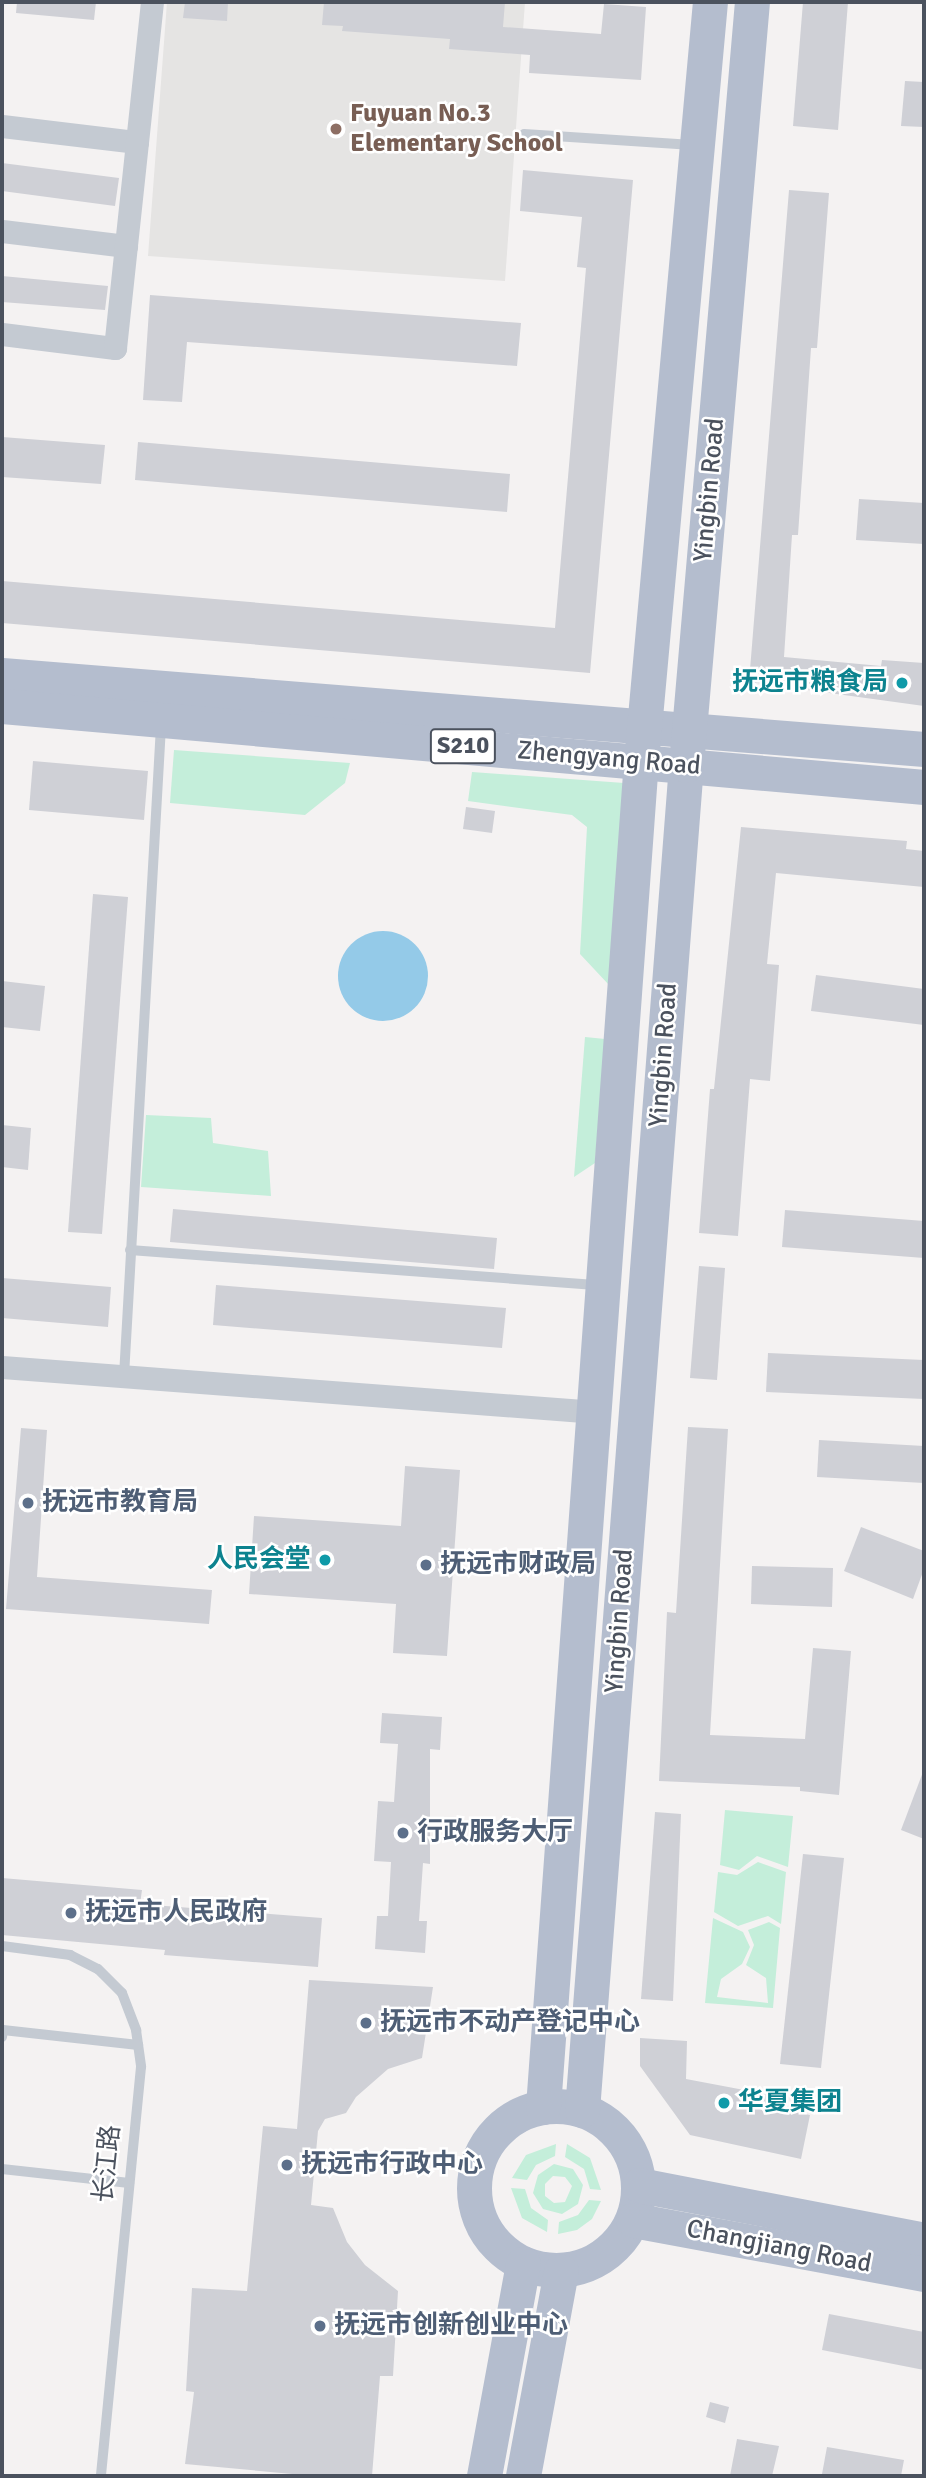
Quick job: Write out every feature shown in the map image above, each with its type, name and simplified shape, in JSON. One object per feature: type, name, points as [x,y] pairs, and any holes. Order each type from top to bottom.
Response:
[{"type":"main road","name":"Yingbin Road","points":[[543,2107],[606,1286],[641,761],[710,2]]},
{"type":"main road","name":"Yingbin Road","points":[[582,2110],[686,765],[752,2]]},
{"type":"main road","name":"Zhengyang Road","points":[[2,675],[644,724],[924,749]]},
{"type":"main road","name":"Zhengyang Road","points":[[2,706],[924,787]]},
{"type":"main road","points":[[543,2107],[582,2110],[616,2131],[636,2165],[639,2185],[633,2220],[618,2243],[596,2261],[561,2271],[523,2264],[500,2249],[484,2228],[474,2203],[474,2175],[480,2156],[498,2130],[523,2113],[543,2107]]},
{"type":"main road","name":"Changjiang Road","points":[[639,2185],[924,2239]]},
{"type":"main road","name":"Changjiang Road","points":[[633,2220],[924,2274]]},
{"type":"main road","points":[[484,2476],[523,2264]]},
{"type":"main road","points":[[523,2476],[561,2271]]},
{"type":"street","points":[[2,334],[115,348],[152,2]]},
{"type":"street","points":[[2,126],[137,142]]},
{"type":"street","points":[[2,230],[126,247]]},
{"type":"street","points":[[2,1367],[596,1412]]},
{"type":"lane","points":[[524,135],[696,145]]},
{"type":"lane","points":[[124,1376],[161,719]]},
{"type":"lane","points":[[130,1251],[606,1286]]},
{"type":"lane","name":"长江路","points":[[2,1946],[70,1955],[98,1969],[122,1993],[138,2045],[141,2067],[101,2476]]},
{"type":"lane","points":[[2,2037],[3,2031],[138,2045]]},
{"type":"lane","points":[[2,2169],[129,2183]]},
{"type":"shaded area","name":"Fuyuan No.3 Elementary School","points":[[167,2],[525,2],[505,281],[148,256]]},
{"type":"green space","points":[[174,750],[350,763],[345,783],[305,815],[170,803]]},
{"type":"green space","points":[[472,772],[624,783],[609,985],[580,954],[587,827],[572,815],[468,801]]},
{"type":"green space","points":[[585,1037],[605,1039],[595,1163],[574,1177]]},
{"type":"green space","points":[[146,1115],[211,1118],[213,1143],[268,1151],[271,1196],[141,1187]]},
{"type":"green space","points":[[725,1810],[793,1816],[788,1867],[757,1856],[739,1870],[720,1865]]},
{"type":"green space","points":[[758,1862],[786,1872],[781,1924],[768,1916],[738,1926],[714,1912],[718,1872],[737,1875]]},
{"type":"green space","points":[[713,1918],[743,1932],[750,1947],[742,1964],[721,1979],[717,1997],[768,2003],[766,1978],[746,1965],[754,1945],[748,1930],[769,1922],[780,1928],[773,2008],[705,2003]]},
{"type":"green space","points":[[556,2144],[555,2156],[536,2165],[527,2180],[512,2178],[526,2155]]},
{"type":"green space","points":[[567,2144],[590,2158],[601,2190],[590,2189],[584,2169],[565,2157]]},
{"type":"green space","points":[[554,2164],[573,2169],[583,2185],[578,2204],[562,2214],[543,2209],[533,2193],[538,2175]],"holes":[[[553,2176],[565,2177],[572,2186],[565,2202],[554,2203],[545,2196],[545,2184]]]},
{"type":"green space","points":[[511,2188],[525,2189],[531,2208],[548,2220],[547,2232],[522,2218]]},
{"type":"green space","points":[[589,2200],[601,2201],[592,2219],[577,2230],[558,2234],[559,2222],[578,2215]]},
{"type":"water","points":[[383,931],[400,935],[415,944],[424,959],[428,976],[424,993],[415,1008],[400,1017],[383,1021],[366,1017],[351,1008],[342,993],[338,976],[342,959],[351,944],[366,935]]},
{"type":"building","points":[[17,2],[96,2],[94,20],[16,13]]},
{"type":"building","points":[[185,2],[228,2],[227,21],[183,18]]},
{"type":"building","points":[[324,2],[505,2],[503,27],[601,34],[604,4],[646,7],[641,80],[529,73],[530,55],[449,49],[450,39],[342,31],[343,26],[322,25]]},
{"type":"building","points":[[803,2],[848,2],[838,130],[793,126]]},
{"type":"building","points":[[905,81],[924,82],[924,127],[901,126]]},
{"type":"building","points":[[2,163],[119,178],[115,206],[2,191]]},
{"type":"building","points":[[523,170],[633,180],[590,673],[2,623],[2,581],[555,628],[586,268],[577,267],[582,217],[520,211]]},
{"type":"building","points":[[789,190],[829,193],[817,348],[811,348],[798,535],[792,535],[784,657],[881,666],[882,660],[924,663],[924,706],[749,682]]},
{"type":"building","points":[[2,276],[108,286],[105,310],[2,302]]},
{"type":"building","points":[[150,295],[521,323],[517,366],[187,342],[182,402],[143,400]]},
{"type":"building","points":[[2,437],[105,445],[101,484],[2,477]]},
{"type":"building","points":[[138,442],[510,474],[507,512],[135,480]]},
{"type":"building","points":[[859,499],[924,503],[924,544],[856,540]]},
{"type":"building","points":[[33,761],[148,771],[144,820],[29,810]]},
{"type":"building","points":[[466,807],[495,811],[492,833],[463,829]]},
{"type":"building","points":[[741,827],[907,841],[906,849],[924,851],[924,887],[776,873],[767,964],[779,965],[770,1081],[750,1079],[738,1236],[699,1233],[710,1089],[714,1089]]},
{"type":"building","points":[[93,894],[128,897],[102,1234],[68,1232]]},
{"type":"building","points":[[816,975],[924,989],[924,1025],[811,1011]]},
{"type":"building","points":[[2,981],[45,986],[40,1031],[2,1027]]},
{"type":"building","points":[[2,1125],[31,1128],[28,1170],[2,1167]]},
{"type":"building","points":[[173,1209],[497,1238],[494,1269],[170,1242]]},
{"type":"building","points":[[785,1210],[924,1221],[924,1258],[782,1247]]},
{"type":"building","points":[[699,1266],[725,1268],[717,1380],[690,1378]]},
{"type":"building","points":[[2,1278],[111,1287],[108,1327],[2,1318]]},
{"type":"building","points":[[216,1285],[506,1308],[502,1348],[213,1325]]},
{"type":"building","points":[[768,1353],[924,1360],[924,1399],[766,1392]]},
{"type":"building","points":[[688,1427],[728,1429],[710,1735],[805,1739],[813,1648],[851,1651],[839,1795],[800,1791],[800,1787],[659,1781],[667,1612],[676,1613]]},
{"type":"building","name":"抚远市教育局","points":[[21,1428],[47,1430],[37,1577],[212,1590],[209,1624],[6,1609]]},
{"type":"building","points":[[819,1440],[924,1446],[924,1483],[817,1477]]},
{"type":"building","points":[[405,1466],[460,1470],[447,1656],[393,1653],[396,1604],[249,1594],[254,1516],[401,1526]]},
{"type":"building","points":[[861,1527],[924,1551],[924,1569],[913,1599],[844,1571]]},
{"type":"building","points":[[752,1566],[833,1568],[832,1607],[751,1604]]},
{"type":"building","name":"行政服务大厅","points":[[382,1713],[442,1717],[440,1750],[430,1749],[430,1864],[423,1863],[419,1921],[427,1921],[425,1953],[375,1949],[377,1916],[388,1916],[391,1862],[374,1861],[378,1801],[394,1802],[398,1744],[380,1743]]},
{"type":"building","points":[[924,1772],[924,1839],[901,1830]]},
{"type":"building","points":[[655,1812],[681,1814],[673,2001],[641,1999]]},
{"type":"building","points":[[803,1854],[844,1858],[821,2068],[780,2064]]},
{"type":"building","points":[[2,1878],[142,1890],[140,1904],[322,1918],[318,1967],[164,1955],[165,1950],[2,1935]]},
{"type":"building","name":"抚远市创新创业中心","points":[[309,1980],[433,1987],[422,2058],[388,2069],[356,2097],[346,2113],[325,2119],[318,2131],[311,2205],[333,2208],[347,2242],[365,2265],[398,2291],[393,2376],[380,2376],[372,2476],[314,2476],[185,2464],[194,2392],[186,2391],[192,2288],[247,2291],[263,2126],[297,2129]]},
{"type":"building","name":"华夏集团","points":[[640,2038],[687,2041],[686,2079],[782,2097],[781,2109],[810,2115],[801,2159],[690,2135],[640,2066]]},
{"type":"building","points":[[829,2314],[924,2332],[924,2370],[822,2350]]},
{"type":"building","points":[[710,2402],[729,2407],[725,2423],[706,2417]]},
{"type":"building","points":[[737,2439],[779,2446],[772,2476],[730,2476]]},
{"type":"building","points":[[827,2447],[904,2460],[901,2476],[822,2474]]},
{"type":"place","name":"Fuyuan No.3 Elementary School","points":[[336,129]]},
{"type":"place","name":"抚远市粮食局","points":[[902,683]]},
{"type":"place","name":"抚远市教育局","points":[[28,1503]]},
{"type":"place","name":"人民会堂","points":[[325,1560]]},
{"type":"place","name":"抚远市财政局","points":[[426,1565]]},
{"type":"place","name":"行政服务大厅","points":[[403,1833]]},
{"type":"place","name":"抚远市人民政府","points":[[71,1913]]},
{"type":"place","name":"抚远市不动产登记中心","points":[[366,2023]]},
{"type":"place","name":"华夏集团","points":[[724,2103]]},
{"type":"place","name":"抚远市行政中心","points":[[287,2165]]},
{"type":"place","name":"抚远市创新创业中心","points":[[320,2326]]}]
